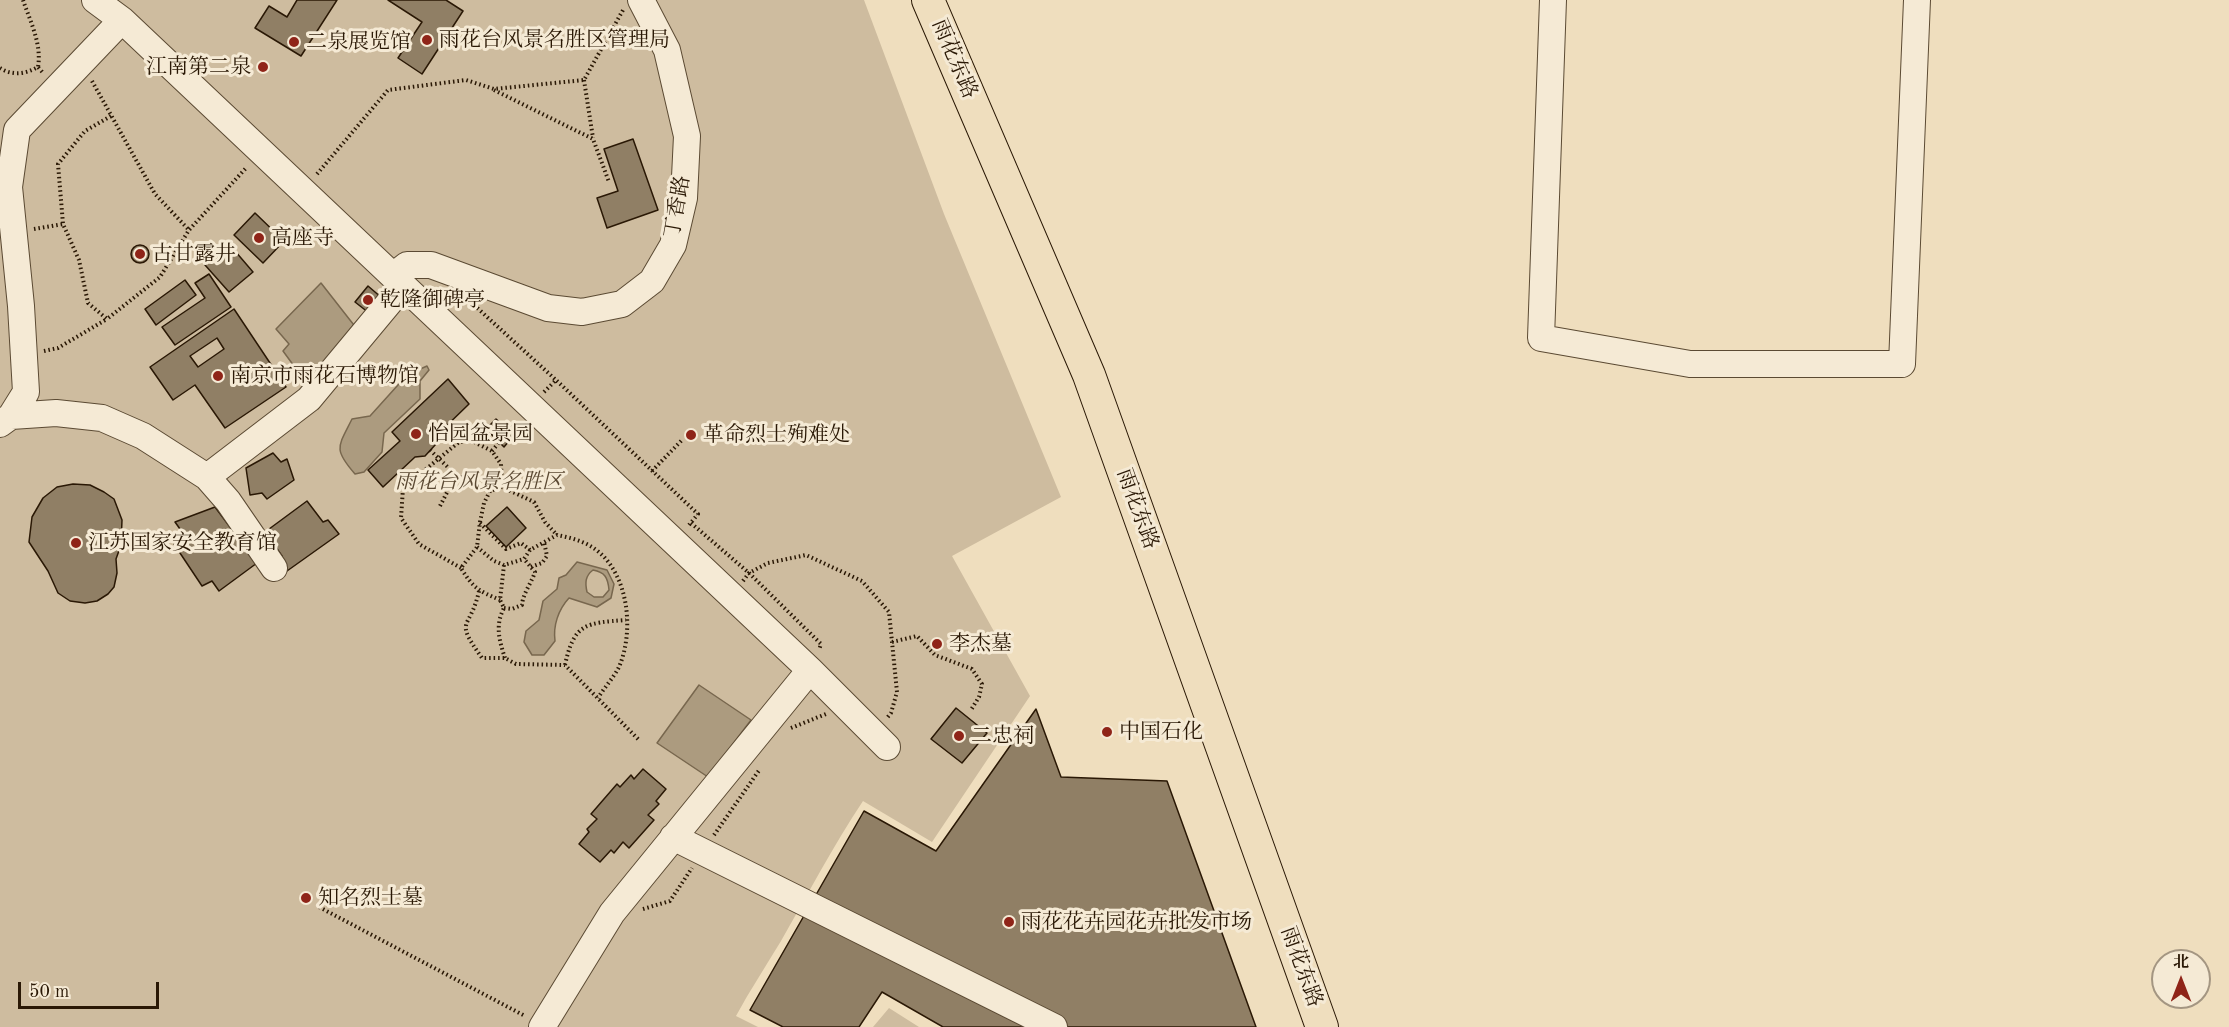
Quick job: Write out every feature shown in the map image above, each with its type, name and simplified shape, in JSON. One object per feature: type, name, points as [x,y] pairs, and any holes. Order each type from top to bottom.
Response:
[{"type":"main road","name":"雨花东路","points":[[928,0],[1089,375],[1322,1027]]},
{"type":"street","points":[[95,0],[122,20],[531,406],[682,533],[732,597],[810,670],[880,741]]},
{"type":"street","points":[[1553,0],[1541,338],[1690,364],[1902,364],[1917,0]]},
{"type":"street","name":"丁香路","points":[[398,281],[407,265],[431,265],[548,308],[582,312],[622,304],[652,281],[673,245],[684,198],[687,136],[667,50],[634,2]]},
{"type":"street","points":[[5,420],[26,392],[25,356],[9,187],[16,130],[122,20]]},
{"type":"street","points":[[207,477],[309,399],[398,281]]},
{"type":"street","points":[[5,420],[56,413],[102,418],[143,436],[207,477],[228,501],[274,568]]},
{"type":"street","points":[[543,1026],[612,913],[810,670]]},
{"type":"street","points":[[673,837],[1054,1027]]},
{"type":"path","points":[[23,0],[37,45],[38,67],[56,89]]},
{"type":"path","points":[[609,182],[593,139],[584,80],[634,2]]},
{"type":"path","points":[[82,62],[155,194],[189,230]]},
{"type":"path","points":[[0,68],[8,73],[29,72],[38,67]]},
{"type":"path","points":[[303,191],[388,90],[466,80],[494,89],[593,139]]},
{"type":"path","points":[[494,89],[584,80]]},
{"type":"path","points":[[107,319],[88,303],[79,260],[63,224],[58,164],[85,131],[111,116]]},
{"type":"path","points":[[25,356],[58,348],[107,319],[160,277],[189,230],[261,151]]},
{"type":"path","points":[[13,233],[63,224]]},
{"type":"path","points":[[472,304],[698,514],[682,533],[749,573],[822,644],[810,670]]},
{"type":"path","points":[[492,451],[556,380]]},
{"type":"path","points":[[652,471],[682,440]]},
{"type":"path","points":[[500,600],[479,591],[471,584],[461,568],[418,544],[401,518],[403,488],[459,442],[472,441],[492,451],[501,464],[502,488]]},
{"type":"path","points":[[430,450],[456,475],[490,491],[502,488],[534,502],[545,522],[557,535],[577,539],[599,552],[615,570],[623,591],[627,635],[619,667],[598,698]]},
{"type":"path","points":[[440,506],[456,475]]},
{"type":"path","points":[[461,568],[477,547],[484,503],[490,491]]},
{"type":"path","points":[[480,522],[506,549],[521,543],[530,550]]},
{"type":"path","points":[[477,547],[494,561],[504,565],[524,559],[530,550],[557,535]]},
{"type":"path","points":[[531,567],[542,563],[547,556],[544,542]]},
{"type":"path","points":[[732,597],[749,573],[768,563],[806,555],[862,581],[889,612],[897,692],[880,741]]},
{"type":"path","points":[[504,608],[512,609],[522,605],[522,595],[530,585],[535,572],[524,559]]},
{"type":"path","points":[[504,565],[500,600],[504,608]]},
{"type":"path","points":[[479,591],[476,603],[464,625],[466,634],[482,658],[505,658],[516,664],[565,666],[639,740]]},
{"type":"path","points":[[504,608],[498,628],[505,658]]},
{"type":"path","points":[[565,666],[569,645],[577,631],[597,622],[626,620]]},
{"type":"path","points":[[892,642],[917,636],[935,655],[972,669],[982,684],[979,697],[971,710]]},
{"type":"path","points":[[771,717],[788,729],[811,721],[834,709],[840,701]]},
{"type":"path","points":[[636,911],[670,901],[762,766]]},
{"type":"path","points":[[319,907],[543,1026]]},
{"type":"green space","name":"雨花台风景名胜区","points":[[0,0],[864,0],[944,214],[1061,497],[952,556],[1030,696],[932,842],[863,801],[736,1016],[758,1027],[0,1027]]},
{"type":"green space","points":[[889,1008],[919,1027],[873,1027]]},
{"type":"shaded area","points":[[321,283],[357,329],[313,377],[307,375],[302,377],[283,351],[289,344],[276,329]]},
{"type":"shaded area","points":[[427,366],[429,370],[420,381],[420,399],[384,433],[382,452],[364,472],[355,474],[343,459],[340,448],[343,436],[352,419],[370,416],[407,375]]},
{"type":"shaded area","points":[[577,562],[607,570],[614,584],[611,598],[597,607],[569,598],[557,618],[555,641],[544,655],[532,655],[524,642],[526,631],[539,620],[543,601],[557,589],[559,578],[566,575]],"holes":[[[593,570],[603,574],[608,582],[609,590],[603,597],[594,597],[587,592],[587,577]]]},
{"type":"shaded area","points":[[699,685],[751,720],[708,777],[657,743]]},
{"type":"building","name":"二泉展览馆","points":[[297,0],[337,0],[301,56],[255,28],[269,6],[287,17]]},
{"type":"building","name":"雨花台风景名胜区管理局","points":[[388,0],[446,0],[463,11],[422,74],[398,58],[422,22]]},
{"type":"building","points":[[633,139],[658,210],[607,228],[597,198],[618,191],[604,149]]},
{"type":"building","name":"高座寺","points":[[255,213],[284,241],[263,263],[234,235]]},
{"type":"building","name":"高座寺","points":[[229,244],[253,272],[229,292],[205,265]]},
{"type":"building","name":"古甘露井","points":[[140,245],[146,248],[149,254],[146,260],[140,263],[134,260],[131,254],[134,248]]},
{"type":"building","points":[[209,274],[231,307],[175,345],[162,327],[205,298],[195,283]]},
{"type":"building","points":[[185,280],[196,295],[156,325],[145,309]]},
{"type":"building","name":"乾隆御碑亭","points":[[368,286],[382,298],[369,313],[355,302]]},
{"type":"building","name":"南京市雨花石博物馆","points":[[234,309],[286,387],[225,428],[195,385],[173,400],[150,367]],"holes":[[[217,338],[224,349],[198,367],[190,356]]]},
{"type":"building","name":"怡园盆景园","points":[[448,379],[469,404],[436,436],[436,444],[425,456],[415,457],[383,487],[368,470],[400,441],[392,432]]},
{"type":"building","points":[[496,419],[514,435],[504,447],[486,429]]},
{"type":"building","points":[[273,453],[281,462],[287,459],[294,480],[267,499],[262,493],[250,495],[246,468]]},
{"type":"building","name":"江苏国家安全教育馆","points":[[73,484],[90,485],[114,499],[122,520],[121,545],[116,559],[117,573],[114,587],[97,601],[85,603],[70,601],[58,593],[48,571],[29,542],[32,517],[43,498],[57,487]]},
{"type":"building","points":[[307,501],[323,522],[328,520],[339,534],[287,571],[278,559],[282,556],[265,532]]},
{"type":"building","points":[[215,507],[257,563],[219,591],[212,581],[202,586],[174,544],[185,536],[175,522]]},
{"type":"building","points":[[507,507],[526,528],[506,547],[486,526]]},
{"type":"building","name":"二忠祠","points":[[956,708],[987,733],[962,763],[931,739]]},
{"type":"building","name":"雨花花卉园花卉批发市场","points":[[1036,709],[1061,777],[1167,781],[1256,1027],[943,1027],[882,992],[859,1027],[783,1027],[750,1010],[864,811],[936,851]]},
{"type":"building","points":[[643,769],[666,789],[656,801],[659,804],[648,815],[654,820],[629,848],[623,842],[614,853],[611,850],[600,862],[579,844],[589,832],[587,829],[597,819],[591,814],[617,784],[620,787],[631,775],[634,779]]},
{"type":"place","name":"雨花台风景名胜区管理局","points":[[427,40]]},
{"type":"place","name":"二泉展览馆","points":[[294,42]]},
{"type":"place","name":"江南第二泉","points":[[263,67]]},
{"type":"place","name":"高座寺","points":[[259,238]]},
{"type":"place","name":"古甘露井","points":[[140,254]]},
{"type":"place","name":"乾隆御碑亭","points":[[368,300]]},
{"type":"place","name":"南京市雨花石博物馆","points":[[218,376]]},
{"type":"place","name":"怡园盆景园","points":[[416,434]]},
{"type":"place","name":"革命烈士殉难处","points":[[691,435]]},
{"type":"place","name":"江苏国家安全教育馆","points":[[76,543]]},
{"type":"place","name":"李杰墓","points":[[937,644]]},
{"type":"place","name":"中国石化","points":[[1107,732]]},
{"type":"place","name":"二忠祠","points":[[959,736]]},
{"type":"place","name":"知名烈士墓","points":[[306,898]]},
{"type":"place","name":"雨花花卉园花卉批发市场","points":[[1009,922]]}]
